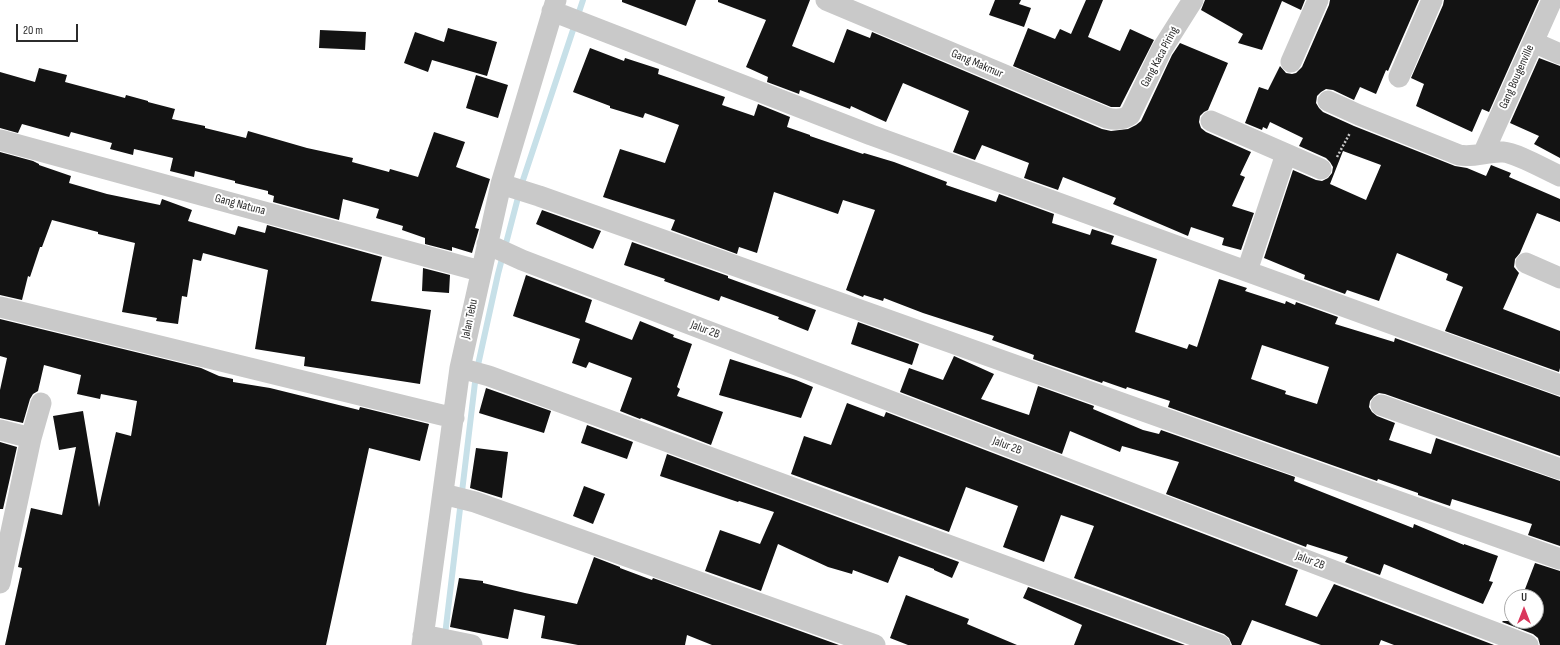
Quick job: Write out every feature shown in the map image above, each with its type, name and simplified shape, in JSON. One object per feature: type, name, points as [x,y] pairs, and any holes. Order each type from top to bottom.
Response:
[{"type":"street","name":"Gang Makmur","points":[[826,0],[1107,118],[1119,119],[1130,115]]},
{"type":"street","name":"Gang Kaca Piring","points":[[1130,115],[1162,50],[1193,0]]},
{"type":"street","points":[[1291,62],[1318,0]]},
{"type":"street","points":[[1398,77],[1432,0]]},
{"type":"street","name":"Gang Bougenville","points":[[1483,154],[1552,0]]},
{"type":"street","points":[[558,9],[595,28],[871,135],[1560,385]]},
{"type":"street","name":"Jalan Tebu","points":[[425,639],[447,496],[454,418],[464,369],[480,271],[490,245],[506,185],[558,9]]},
{"type":"street","points":[[1533,42],[1560,54]]},
{"type":"street","points":[[1328,100],[1359,115],[1459,155],[1467,156],[1496,152],[1510,153],[1560,176]]},
{"type":"street","points":[[1211,121],[1321,169]]},
{"type":"street","name":"Gang Natuna","points":[[0,140],[480,271]]},
{"type":"street","points":[[1247,272],[1286,154]]},
{"type":"street","points":[[506,185],[1560,559]]},
{"type":"street","name":"Jalur 2B","points":[[490,245],[522,260],[1528,645]]},
{"type":"street","points":[[1526,263],[1560,278]]},
{"type":"street","points":[[0,307],[454,418]]},
{"type":"street","points":[[464,369],[489,376],[1220,645]]},
{"type":"street","points":[[0,583],[31,438],[41,403]]},
{"type":"street","points":[[1381,405],[1560,469]]},
{"type":"street","points":[[0,430],[31,438]]},
{"type":"street","points":[[447,496],[475,502],[875,645]]},
{"type":"street","points":[[425,639],[464,643]]},
{"type":"path","points":[[1321,169],[1328,169],[1333,166],[1359,115]]},
{"type":"building","points":[[622,0],[696,0],[686,26],[622,2]]},
{"type":"building","points":[[718,0],[810,0],[792,46],[834,63],[847,29],[870,38],[872,32],[1102,129],[1111,131],[1128,129],[1141,121],[1172,55],[1180,43],[1228,63],[1208,110],[1200,116],[1199,122],[1201,128],[1206,132],[1251,152],[1240,175],[1245,177],[1232,206],[1254,213],[1241,250],[1222,245],[1224,238],[1191,227],[1188,236],[1113,204],[1116,198],[1063,177],[1058,190],[1024,178],[1029,163],[982,145],[975,160],[953,152],[969,111],[903,83],[886,122],[851,106],[850,109],[800,90],[799,94],[767,82],[768,77],[746,67],[766,20],[718,2]]},
{"type":"building","points":[[995,0],[1021,0],[1019,4],[1031,8],[1024,27],[989,15]]},
{"type":"building","points":[[1086,0],[1103,0],[1088,37],[1120,51],[1130,29],[1154,40],[1120,107],[1111,107],[1013,66],[1028,28],[1055,39],[1060,29],[1071,34]]},
{"type":"building","points":[[1205,0],[1305,0],[1301,10],[1282,1],[1262,50],[1238,43],[1243,34],[1201,10]]},
{"type":"building","points":[[1330,0],[1419,0],[1388,71],[1386,70],[1376,94],[1360,87],[1354,100],[1333,90],[1326,89],[1317,96],[1316,103],[1323,112],[1354,126],[1455,166],[1467,168],[1486,176],[1491,165],[1511,173],[1509,177],[1560,199],[1560,222],[1537,213],[1520,253],[1515,259],[1514,267],[1519,273],[1503,309],[1560,331],[1559,372],[1445,331],[1463,287],[1446,280],[1448,274],[1397,253],[1379,301],[1347,290],[1345,294],[1304,279],[1305,275],[1264,258],[1293,170],[1322,181],[1328,178],[1332,173],[1333,167],[1326,158],[1299,146],[1303,138],[1270,122],[1267,129],[1263,127],[1262,130],[1245,123],[1259,87],[1268,90],[1280,66],[1286,73],[1292,74],[1296,73],[1302,67]],"holes":[[[1343,151],[1381,165],[1366,200],[1330,184]]]},
{"type":"building","points":[[1444,0],[1539,0],[1489,112],[1482,109],[1472,132],[1416,106],[1424,84],[1411,78]]},
{"type":"building","points":[[448,28],[497,42],[487,76],[432,60],[428,72],[404,63],[415,32],[444,42]]},
{"type":"building","points":[[320,30],[366,32],[365,50],[319,48]]},
{"type":"building","points":[[590,48],[624,61],[625,58],[659,69],[658,74],[725,97],[722,105],[754,116],[758,104],[790,117],[787,127],[810,136],[863,154],[864,153],[894,162],[947,182],[946,185],[996,202],[999,194],[1054,214],[1052,223],[1090,235],[1092,229],[1114,236],[1111,244],[1157,259],[1135,332],[1187,349],[1189,344],[1197,347],[1219,279],[1247,288],[1245,291],[1285,304],[1286,301],[1295,305],[1296,302],[1338,317],[1335,324],[1394,342],[1395,338],[1560,397],[1560,456],[1385,394],[1379,393],[1374,396],[1370,401],[1369,407],[1377,416],[1395,423],[1389,440],[1431,454],[1436,438],[1560,481],[1560,546],[1528,535],[1532,524],[1452,499],[1450,506],[1418,495],[1418,493],[1378,479],[1377,481],[1168,407],[1170,401],[1127,387],[1126,389],[1103,381],[1102,383],[1033,359],[1034,355],[992,340],[994,336],[923,313],[884,298],[883,301],[864,295],[863,297],[846,290],[875,210],[843,200],[838,214],[774,192],[757,253],[739,247],[737,254],[671,230],[675,220],[603,197],[620,149],[665,163],[679,125],[645,113],[643,118],[610,108],[610,106],[573,92]],"holes":[[[1262,345],[1329,367],[1317,404],[1285,394],[1286,391],[1251,379]]]},
{"type":"building","points":[[1539,58],[1560,66],[1560,158],[1534,144],[1539,136],[1510,123]]},
{"type":"building","points":[[39,68],[67,75],[65,82],[125,98],[126,95],[175,109],[172,119],[205,126],[205,128],[246,138],[248,131],[307,148],[353,158],[352,162],[389,172],[390,169],[418,177],[434,132],[465,142],[456,167],[490,179],[475,228],[479,229],[472,253],[452,247],[452,251],[425,244],[425,238],[402,230],[403,226],[376,218],[379,209],[343,199],[339,220],[273,202],[274,196],[268,194],[268,191],[235,183],[235,181],[195,171],[194,177],[170,171],[173,158],[134,149],[133,155],[110,149],[112,143],[71,132],[69,137],[22,124],[18,133],[0,128],[0,72],[35,82]]},
{"type":"building","points":[[476,75],[508,85],[498,118],[466,108]]},
{"type":"building","points":[[0,152],[33,161],[39,165],[71,176],[69,183],[107,194],[160,205],[162,199],[192,210],[188,221],[235,235],[238,226],[265,233],[267,225],[382,257],[371,301],[431,310],[420,384],[304,366],[305,357],[255,349],[268,270],[203,253],[201,261],[193,259],[187,297],[182,296],[178,324],[156,321],[157,318],[122,312],[135,243],[98,234],[98,232],[52,220],[42,247],[40,247],[30,277],[28,276],[22,300],[0,295]]},
{"type":"building","points":[[542,210],[601,231],[593,249],[536,224]]},
{"type":"building","points":[[632,242],[728,276],[728,278],[816,310],[808,331],[778,319],[779,317],[721,296],[719,301],[664,281],[665,279],[624,265]]},
{"type":"building","points":[[423,268],[450,275],[449,293],[422,291]]},
{"type":"building","points":[[526,275],[592,300],[585,322],[632,340],[640,321],[674,335],[673,337],[692,344],[677,387],[680,389],[677,396],[723,412],[711,445],[620,411],[632,378],[589,362],[586,368],[572,363],[580,339],[513,316]]},
{"type":"building","points":[[0,319],[201,368],[219,376],[233,379],[233,382],[270,388],[359,410],[360,407],[429,424],[420,461],[369,448],[326,645],[5,645],[22,568],[18,567],[31,508],[62,515],[76,447],[59,450],[53,416],[83,411],[99,507],[116,432],[131,436],[137,401],[101,394],[100,399],[77,394],[81,375],[44,365],[38,391],[33,394],[30,399],[23,423],[0,418],[0,390],[7,358],[0,356]]},
{"type":"building","points":[[858,322],[919,344],[912,365],[851,344]]},
{"type":"building","points":[[954,356],[994,374],[981,399],[1029,415],[1038,386],[1094,406],[1093,409],[1143,430],[1159,434],[1161,430],[1295,477],[1294,481],[1413,528],[1414,524],[1464,545],[1498,556],[1489,581],[1493,582],[1483,604],[1384,564],[1380,575],[1345,562],[1348,557],[1307,544],[1306,547],[1166,494],[1179,462],[1122,446],[1120,452],[1070,431],[1062,454],[900,392],[909,368],[943,380]]},
{"type":"building","points":[[730,359],[813,387],[801,418],[719,395]]},
{"type":"building","points":[[486,388],[551,411],[544,433],[479,413]]},
{"type":"building","points":[[847,403],[884,417],[886,412],[1298,570],[1285,605],[1317,617],[1334,584],[1494,645],[1394,645],[1381,640],[1379,645],[1321,645],[1252,620],[1241,645],[1232,645],[1229,638],[1224,634],[1074,578],[1094,526],[1061,515],[1044,562],[1003,547],[1018,506],[966,487],[949,532],[791,474],[804,436],[831,445]]},
{"type":"building","points":[[587,425],[633,442],[627,459],[581,443]]},
{"type":"building","points":[[0,442],[17,447],[3,509],[0,509]]},
{"type":"building","points":[[476,448],[508,452],[502,498],[470,488]]},
{"type":"building","points":[[667,454],[959,562],[952,578],[934,569],[899,556],[888,583],[853,570],[852,574],[828,567],[778,544],[761,591],[705,571],[720,530],[760,544],[774,512],[739,501],[738,502],[660,476]]},
{"type":"building","points":[[584,486],[605,494],[593,524],[573,516]]},
{"type":"building","points":[[594,557],[652,580],[653,578],[839,645],[712,645],[687,635],[685,645],[578,645],[541,638],[545,616],[514,609],[508,639],[450,627],[459,578],[483,581],[483,583],[577,604]]},
{"type":"building","points":[[1535,563],[1560,571],[1560,645],[1540,645],[1538,638],[1533,634],[1520,629],[1544,629],[1544,589],[1525,589]]},
{"type":"building","points":[[1028,587],[1185,645],[1074,645],[1082,625],[1023,598]]},
{"type":"building","points":[[906,595],[969,619],[967,624],[1017,645],[908,645],[890,638]]},
{"type":"waterway","points":[[445,635],[476,374],[498,274],[521,186],[583,0]]}]
